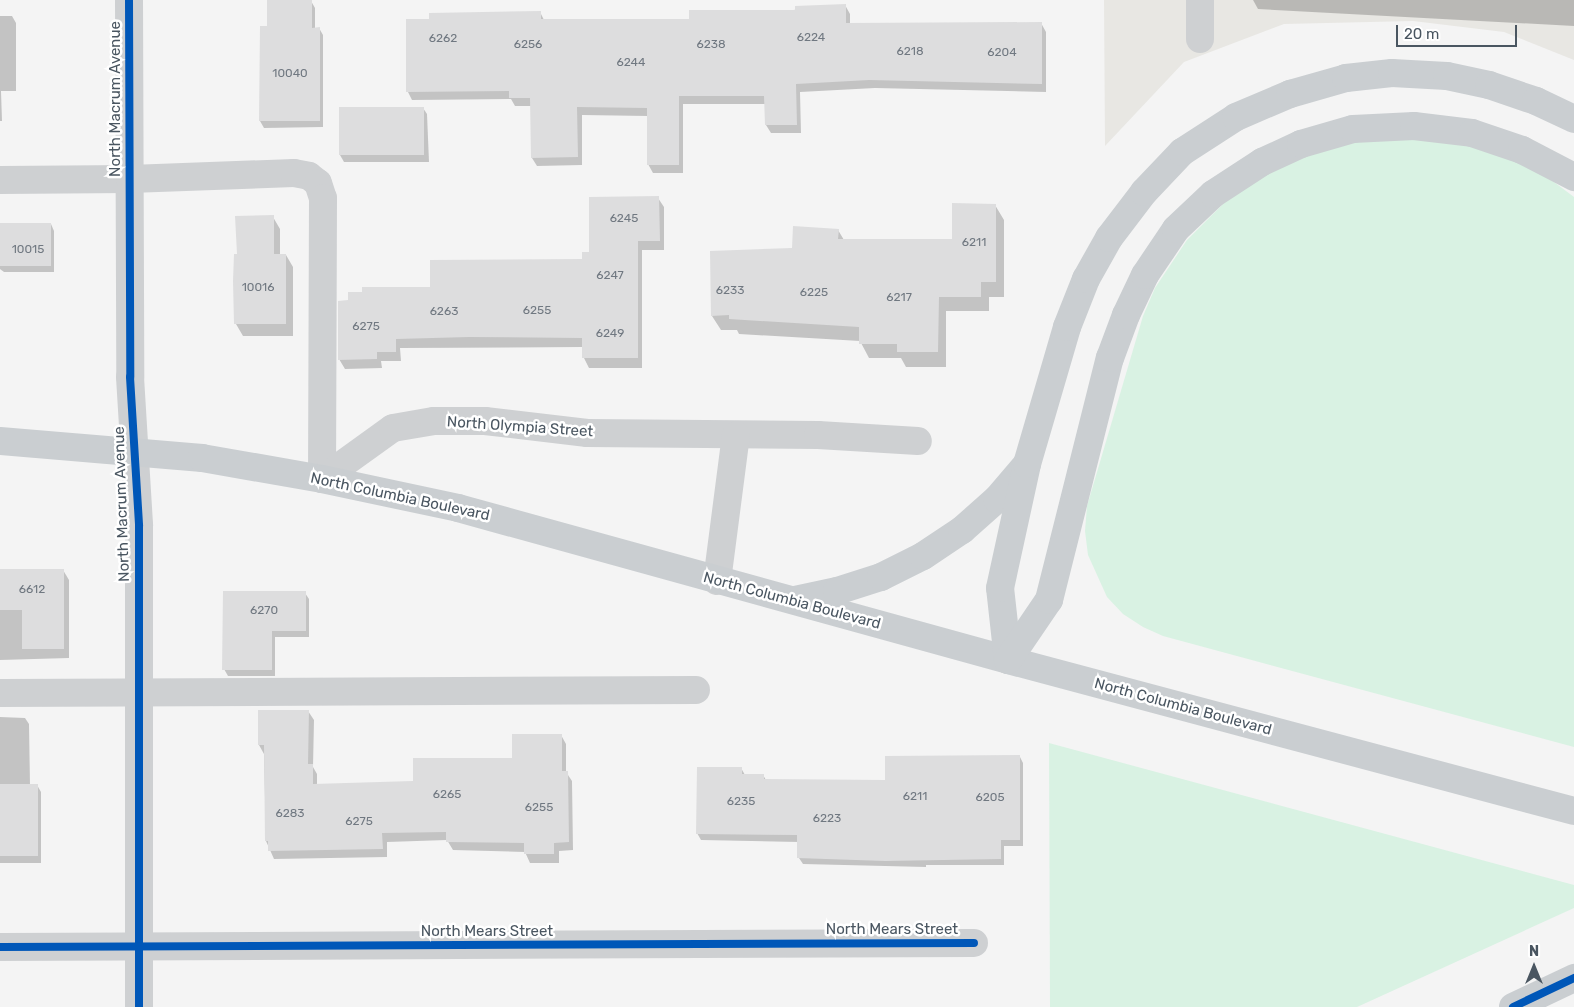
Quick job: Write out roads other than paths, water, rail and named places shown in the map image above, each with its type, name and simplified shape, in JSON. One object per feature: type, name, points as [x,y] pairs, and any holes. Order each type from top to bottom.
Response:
[{"type":"main road","points":[[1008,660],[1000,588],[1027,464],[1067,327],[1086,279],[1109,238],[1144,192],[1182,152],[1236,117],[1290,94],[1346,78],[1392,74],[1447,76],[1489,85],[1536,101],[1574,119]]},
{"type":"main road","points":[[1008,660],[1049,600],[1110,358],[1126,315],[1144,275],[1176,229],[1213,194],[1262,162],[1301,144],[1361,128],[1414,126],[1472,133],[1522,150],[1574,177]]},
{"type":"main road","name":"North Columbia Boulevard","points":[[0,442],[202,458],[322,479],[458,508],[1008,660],[1570,809]]},
{"type":"main road","points":[[791,601],[837,591],[881,576],[923,556],[968,524],[997,499],[1027,464]]},
{"type":"main road","points":[[1512,1007],[1574,978]]},
{"type":"street","name":"North Macrum Avenue","points":[[129,0],[130,377],[140,526],[139,1007]]},
{"type":"street","points":[[1200,0],[1200,39]]},
{"type":"street","points":[[0,180],[130,180],[294,173],[309,176],[318,183],[323,198],[322,479]]},
{"type":"street","name":"North Olympia Street","points":[[322,479],[393,428],[434,421],[485,421],[586,433],[818,435],[918,442]]},
{"type":"street","points":[[717,581],[736,435]]},
{"type":"street","points":[[0,693],[696,690]]},
{"type":"street","name":"North Mears Street","points":[[0,947],[974,943]]}]
